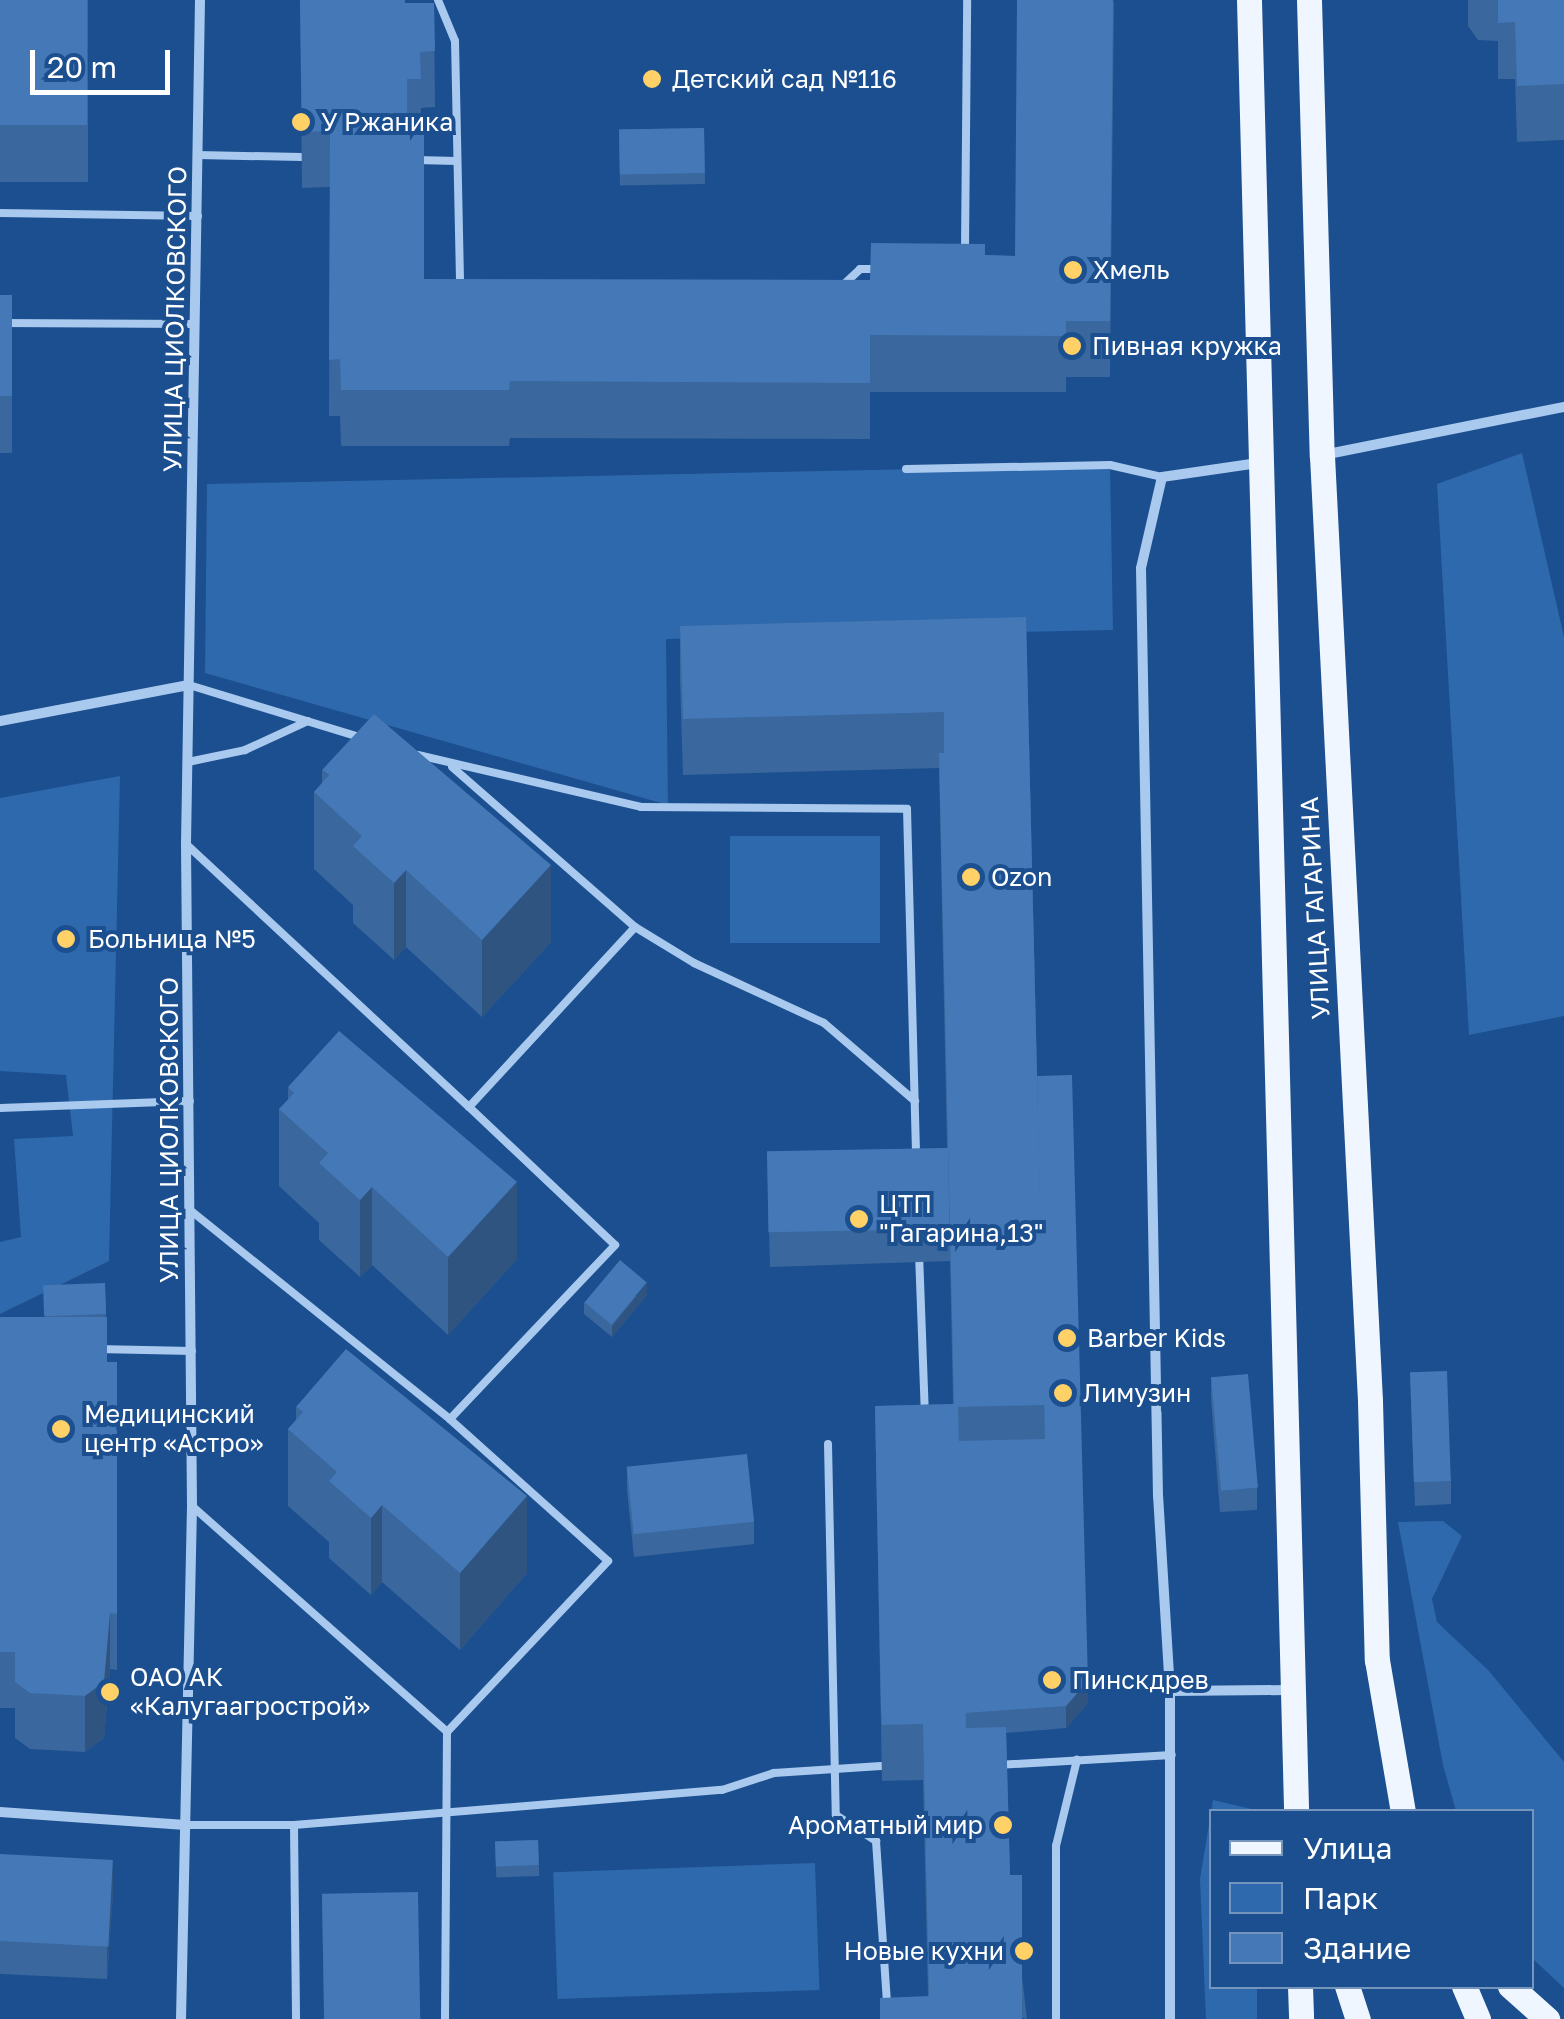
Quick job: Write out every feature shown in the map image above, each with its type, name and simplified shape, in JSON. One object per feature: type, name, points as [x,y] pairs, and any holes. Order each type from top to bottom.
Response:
[{"type":"main road","name":"УЛИЦА ГАГАРИНА","points":[[1249,0],[1264,462],[1296,1809]]},
{"type":"main road","name":"УЛИЦА ГАГАРИНА","points":[[1309,0],[1322,456],[1370,1401],[1377,1660],[1402,1809]]},
{"type":"main road","points":[[1294,1725],[1304,1809]]},
{"type":"main road","points":[[1300,1989],[1300,2019]]},
{"type":"main road","points":[[1349,1989],[1358,2019]]},
{"type":"main road","points":[[1465,1989],[1478,2019]]},
{"type":"main road","points":[[1513,1989],[1547,2019]]},
{"type":"street","name":"УЛИЦА ЦИОЛКОВСКОГО","points":[[181,2019],[192,1506],[186,844],[200,0]]},
{"type":"street","points":[[1322,456],[1564,407]]},
{"type":"street","points":[[1170,2019],[1172,1755],[1158,1496],[1141,568],[1162,477],[1264,462]]},
{"type":"street","points":[[0,721],[189,685]]},
{"type":"street","points":[[1170,1690],[1292,1690]]},
{"type":"street","points":[[0,1812],[186,1825]]},
{"type":"lane","points":[[438,0],[455,41],[460,296]]},
{"type":"lane","points":[[964,270],[967,0]]},
{"type":"lane","points":[[197,155],[302,157]]},
{"type":"lane","points":[[407,160],[456,160]]},
{"type":"lane","points":[[0,213],[198,216]]},
{"type":"lane","points":[[836,292],[860,269],[887,269]]},
{"type":"lane","points":[[0,323],[195,324]]},
{"type":"lane","points":[[906,469],[1110,465],[1162,477]]},
{"type":"lane","points":[[189,685],[378,743]]},
{"type":"lane","points":[[188,762],[245,750],[308,721]]},
{"type":"lane","points":[[413,754],[642,807],[908,809],[917,1172]]},
{"type":"lane","points":[[448,764],[635,927],[694,964],[824,1024],[914,1101]]},
{"type":"lane","points":[[186,844],[616,1245],[450,1419]]},
{"type":"lane","points":[[469,1106],[635,927]]},
{"type":"lane","points":[[0,1108],[190,1101]]},
{"type":"lane","points":[[188,1209],[450,1419],[608,1561],[447,1732],[445,2019]]},
{"type":"lane","points":[[919,1242],[925,1422]]},
{"type":"lane","points":[[76,1349],[192,1352]]},
{"type":"lane","points":[[828,1444],[836,1815],[876,1841],[888,2019]]},
{"type":"lane","points":[[192,1506],[447,1732]]},
{"type":"lane","points":[[984,1765],[1172,1755]]},
{"type":"lane","points":[[1056,2019],[1056,1846],[1078,1760]]},
{"type":"lane","points":[[186,1825],[294,1826],[722,1790],[774,1773],[880,1766]]},
{"type":"lane","points":[[294,1826],[296,2019]]},
{"type":"green space","points":[[1522,453],[1564,637],[1564,1016],[1469,1035],[1437,484]]},
{"type":"green space","points":[[1110,465],[1113,630],[666,639],[668,805],[205,673],[207,484]]},
{"type":"green space","name":"Больница №5","points":[[120,776],[109,1261],[0,1314],[0,1242],[21,1237],[14,1139],[73,1136],[66,1075],[0,1071],[0,798]]},
{"type":"green space","points":[[730,836],[880,836],[880,943],[730,943]]},
{"type":"green space","points":[[1443,1521],[1462,1536],[1432,1599],[1437,1622],[1489,1671],[1564,1762],[1564,1988],[1534,1960],[1534,1809],[1455,1809],[1443,1765],[1398,1522]]},
{"type":"green space","points":[[1213,1800],[1251,1809],[1212,1809]]},
{"type":"green space","points":[[1209,1824],[1209,1989],[1257,1989],[1257,2019],[1206,2019],[1200,1879]]},
{"type":"green space","points":[[815,1863],[819,1990],[558,1999],[553,1872]]},
{"type":"building","points":[[0,0],[87,0],[87,125],[0,125]]},
{"type":"building","points":[[300,0],[434,3],[435,51],[420,52],[421,79],[407,79],[407,131],[424,131],[424,279],[870,280],[871,243],[985,244],[985,255],[1015,256],[1017,0],[1113,0],[1110,321],[1066,321],[1066,336],[870,335],[870,383],[510,381],[509,390],[341,390],[340,359],[329,360],[330,131],[302,132]]},
{"type":"building","points":[[1498,0],[1564,0],[1564,84],[1517,86],[1515,22],[1498,23]]},
{"type":"building","points":[[704,128],[705,173],[620,174],[619,129]]},
{"type":"building","points":[[0,295],[12,295],[12,396],[0,396]]},
{"type":"building","points":[[1026,617],[1045,1405],[958,1407],[966,1728],[1006,1727],[1014,2019],[880,2019],[880,1998],[929,1996],[923,1724],[882,1725],[875,1406],[954,1404],[939,753],[944,753],[944,712],[683,719],[680,626]]},
{"type":"building","points":[[374,714],[551,865],[482,940],[406,870],[394,883],[353,846],[362,836],[314,792],[329,775],[322,770]]},
{"type":"building","points":[[339,1031],[517,1182],[448,1257],[372,1187],[360,1200],[319,1163],[328,1153],[279,1109],[294,1093],[288,1087]]},
{"type":"building","points":[[1072,1075],[1088,1681],[1066,1706],[965,1713],[958,1441],[1045,1439],[1037,1076]]},
{"type":"building","points":[[948,1148],[949,1229],[768,1232],[767,1151]]},
{"type":"building","points":[[620,1260],[647,1282],[611,1325],[585,1302]]},
{"type":"building","points":[[105,1283],[106,1314],[44,1316],[43,1285]]},
{"type":"building","points":[[0,1317],[107,1317],[107,1362],[117,1362],[117,1614],[110,1613],[104,1682],[85,1696],[30,1693],[15,1682],[15,1652],[0,1652]]},
{"type":"building","points":[[346,1349],[527,1496],[460,1573],[382,1505],[371,1518],[329,1481],[337,1472],[288,1429],[303,1412],[296,1407]]},
{"type":"building","points":[[1447,1371],[1451,1481],[1414,1482],[1410,1372]]},
{"type":"building","points":[[1248,1374],[1258,1488],[1221,1491],[1211,1377]]},
{"type":"building","points":[[747,1454],[754,1522],[634,1534],[627,1467]]},
{"type":"building","points":[[538,1840],[539,1865],[496,1866],[495,1842]]},
{"type":"building","points":[[0,1854],[113,1860],[108,1947],[0,1941]]},
{"type":"building","points":[[1010,1875],[1022,1875],[1022,2019],[1010,2019]]},
{"type":"building","points":[[418,1892],[420,2019],[324,2019],[322,1894]]},
{"type":"place","name":"Детский сад №116","points":[[652,79]]},
{"type":"place","name":"У Ржаника","points":[[301,122]]},
{"type":"place","name":"Хмель","points":[[1073,270]]},
{"type":"place","name":"Пивная кружка","points":[[1072,346]]},
{"type":"place","name":"Ozon","points":[[971,877]]},
{"type":"place","name":"Больница №5","points":[[66,939]]},
{"type":"place","name":"ЦТП \"Гагарина,13\"","points":[[859,1219]]},
{"type":"place","name":"Barber Kids","points":[[1067,1338]]},
{"type":"place","name":"Лимузин","points":[[1063,1393]]},
{"type":"place","name":"Медицинский центр «Астро»","points":[[61,1429]]},
{"type":"place","name":"Пинскдрев","points":[[1052,1680]]},
{"type":"place","name":"ОАО АК «Калугаагрострой»","points":[[110,1692]]},
{"type":"place","name":"Ароматный мир","points":[[1003,1825]]},
{"type":"place","name":"Новые кухни","points":[[1024,1951]]}]
